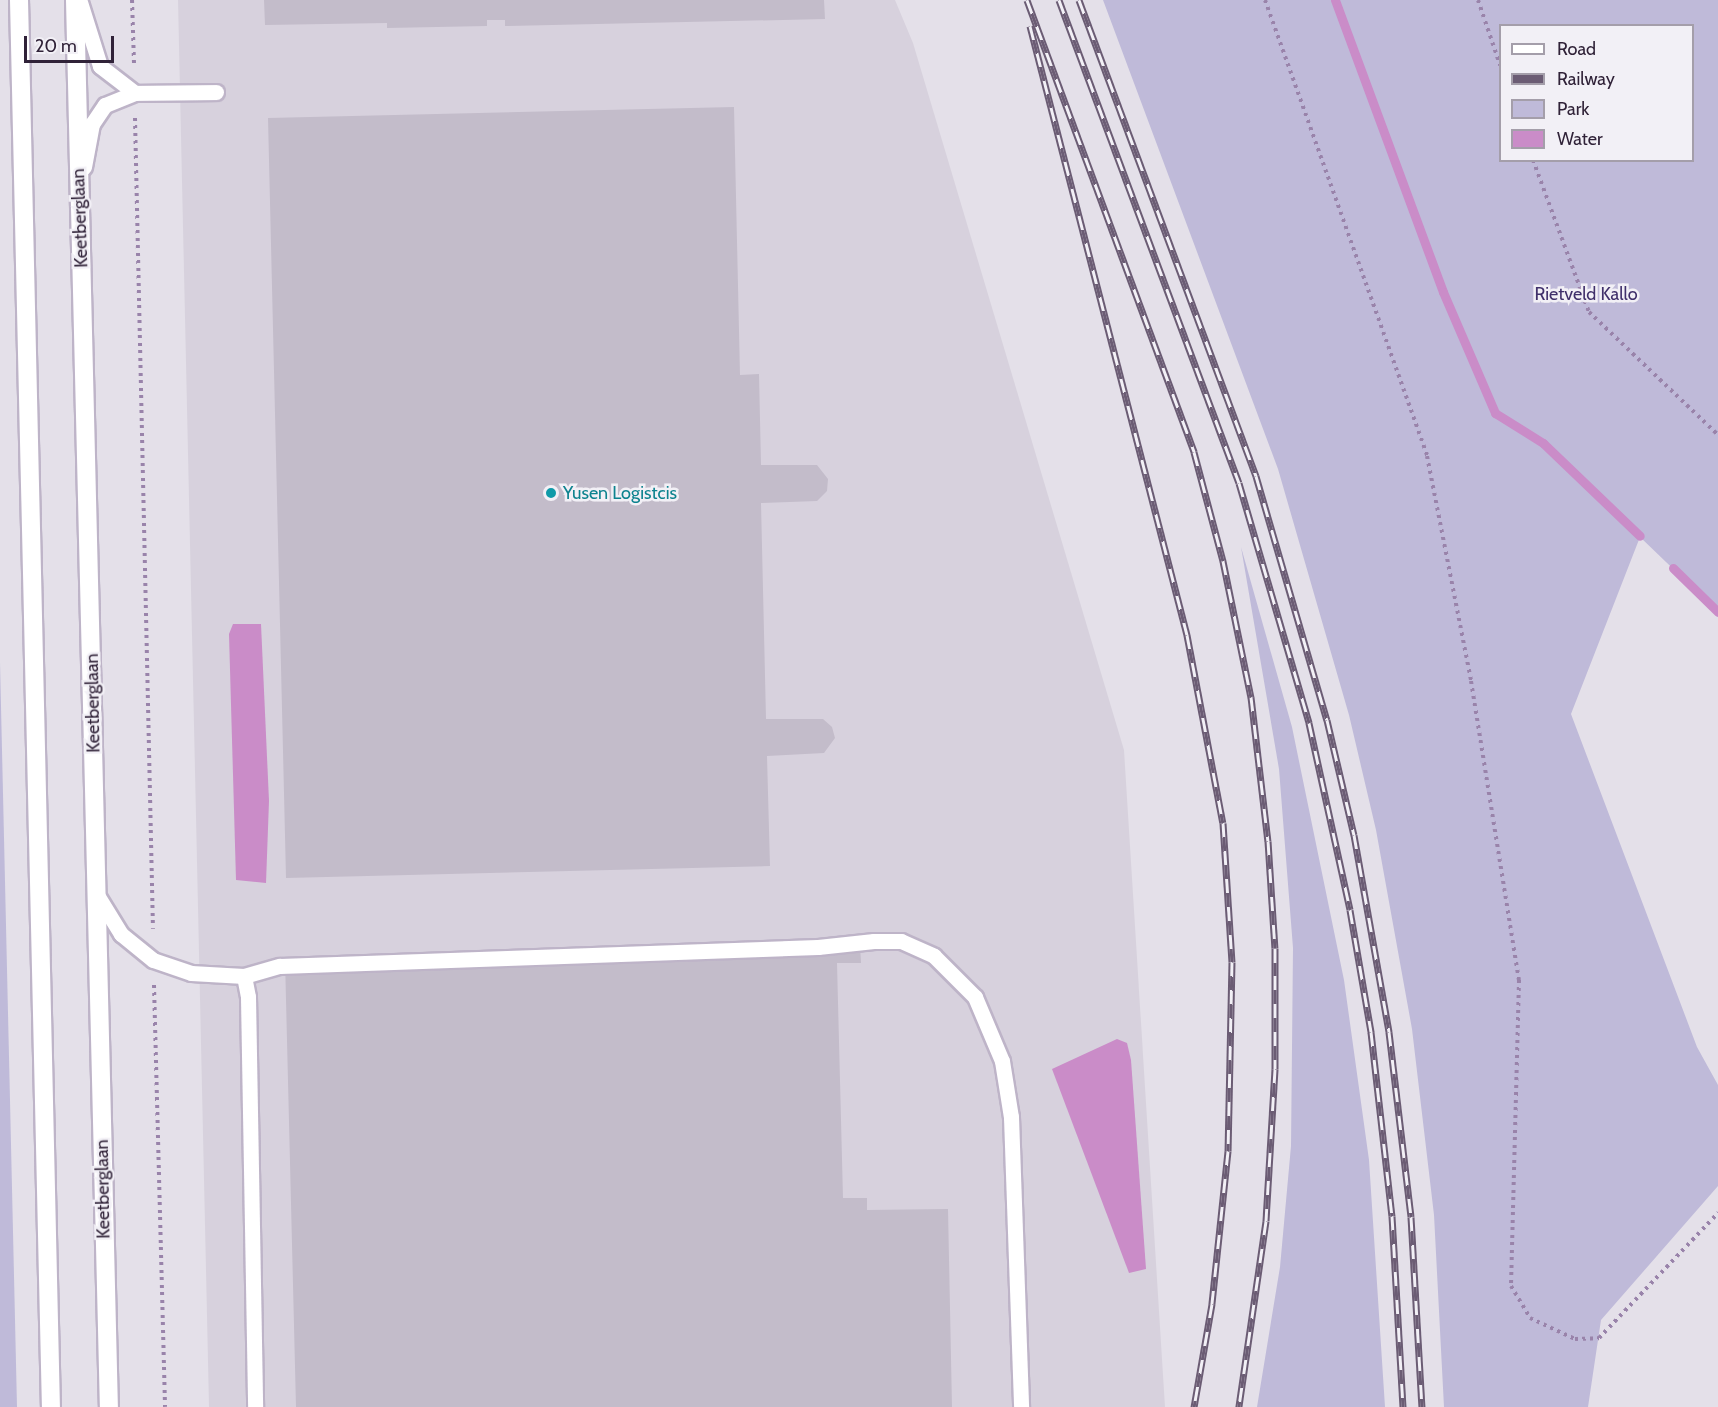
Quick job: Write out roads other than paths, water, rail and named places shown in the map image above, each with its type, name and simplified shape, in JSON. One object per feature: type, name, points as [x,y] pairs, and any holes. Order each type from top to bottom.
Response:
[{"type":"main road","points":[[19,0],[51,1407]]},
{"type":"main road","name":"Keetberglaan","points":[[75,0],[109,1407]]},
{"type":"lane","points":[[79,0],[100,66],[135,93]]},
{"type":"lane","points":[[80,188],[92,124],[105,105],[135,93],[216,92]]},
{"type":"lane","points":[[97,895],[121,934],[153,960],[191,973],[244,976],[280,966],[818,947],[874,941],[901,941],[934,956],[975,997],[1002,1061],[1011,1117],[1021,1407]]},
{"type":"lane","points":[[244,976],[248,997],[255,1407]]},
{"type":"water","points":[[233,624],[261,624],[269,801],[266,883],[236,880],[229,634]]},
{"type":"water","points":[[1117,1039],[1127,1043],[1131,1060],[1146,1269],[1129,1273],[1052,1069]]},
{"type":"waterway","points":[[1335,0],[1443,292],[1495,413],[1543,443],[1640,536]]},
{"type":"waterway","points":[[1673,568],[1718,612]]},
{"type":"railway","points":[[1027,0],[1194,452],[1223,561],[1251,697],[1268,841],[1275,948],[1275,1069],[1266,1221],[1239,1407]]},
{"type":"railway","points":[[1059,0],[1239,483],[1309,723],[1350,910],[1371,1032],[1392,1216],[1403,1407]]},
{"type":"railway","points":[[1079,0],[1256,476],[1327,720],[1354,835],[1389,1032],[1411,1217],[1422,1407]]},
{"type":"railway","points":[[1030,26],[1187,635],[1223,823],[1232,962],[1228,1151],[1212,1304],[1194,1407]]},
{"type":"place","name":"Yusen Logistcis","points":[[551,493]]},
{"type":"park label","name":"Rietveld Kallo","points":[[1586,294]]}]
